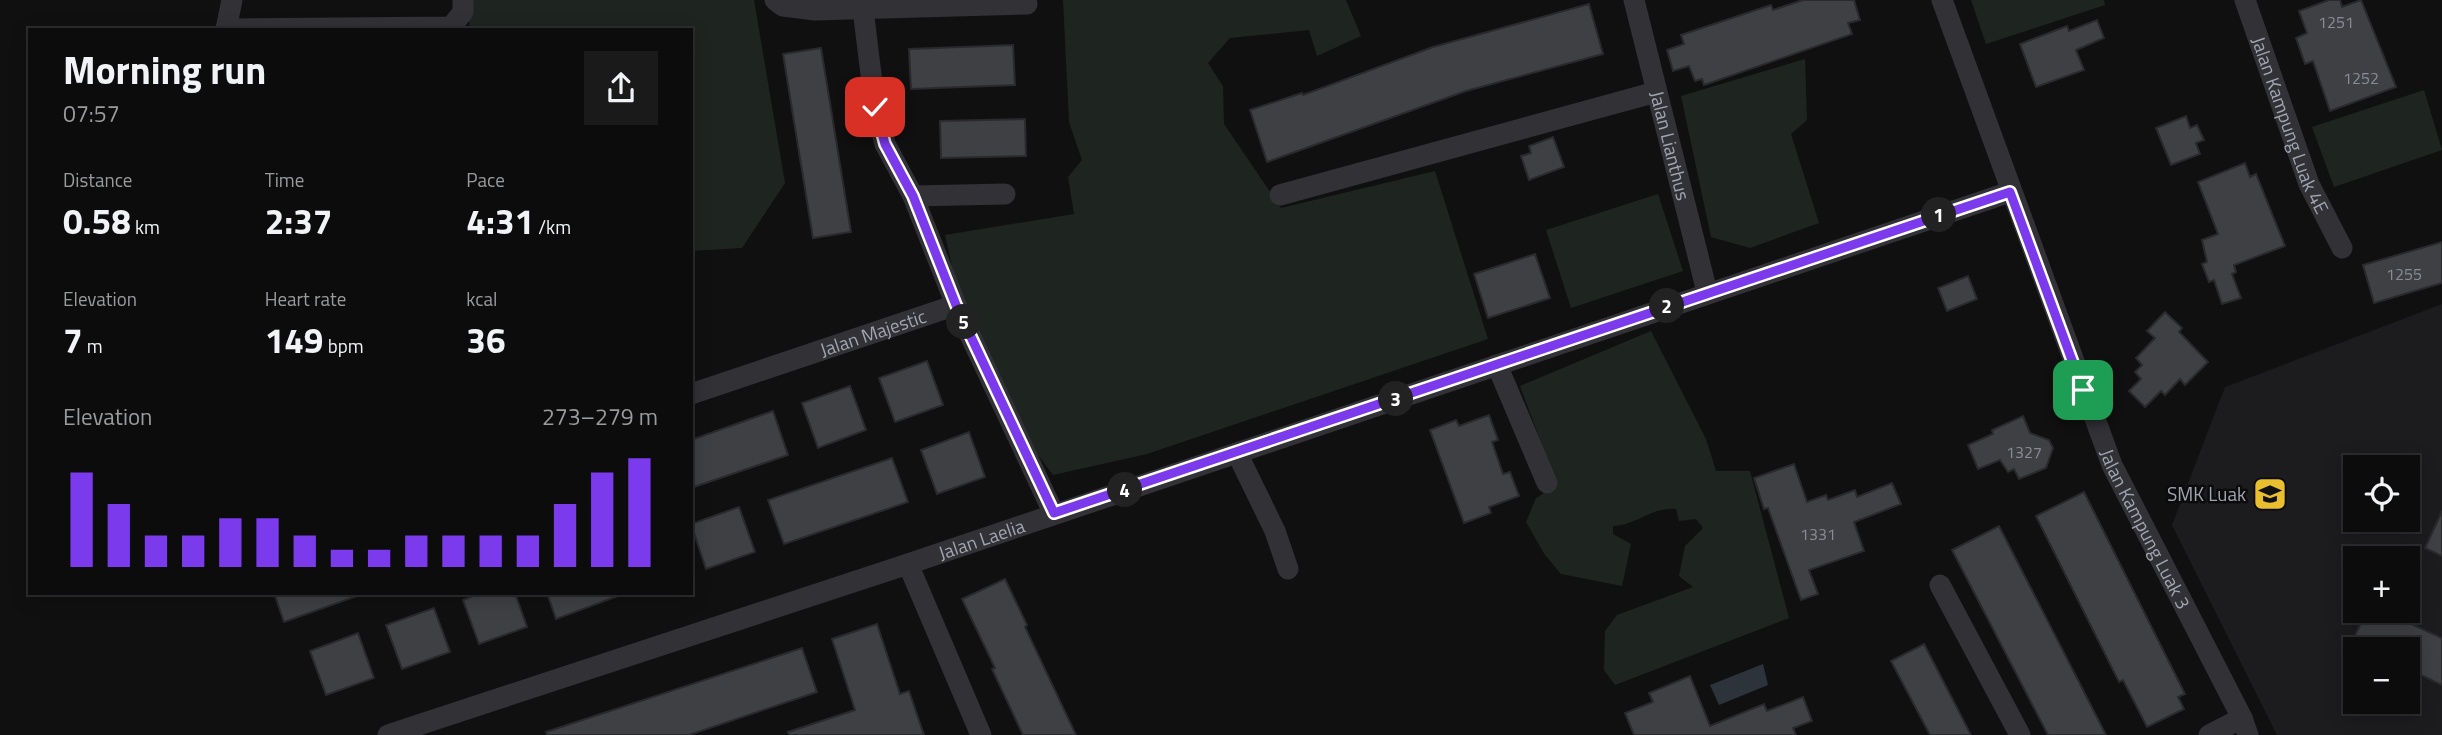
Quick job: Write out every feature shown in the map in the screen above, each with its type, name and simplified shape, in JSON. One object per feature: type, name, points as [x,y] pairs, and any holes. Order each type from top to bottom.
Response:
[{"type":"street","points":[[226,28],[233,0]]},
{"type":"street","points":[[338,28],[451,27],[463,12],[463,0]]},
{"type":"street","points":[[775,0],[783,6],[815,10],[944,2],[1027,4]]},
{"type":"street","name":"Jalan Lianthus","points":[[1634,0],[1707,292]]},
{"type":"street","name":"Jalan Kampung Luak 3","points":[[1942,0],[2112,466],[2245,727]]},
{"type":"street","name":"Jalan Kampung Luak 4E","points":[[2245,0],[2309,184],[2342,248]]},
{"type":"street","points":[[863,9],[875,107],[885,144],[913,196],[956,305],[1054,513]]},
{"type":"street","points":[[1280,195],[1656,92]]},
{"type":"street","name":"Jalan Laelia","points":[[388,735],[908,564],[1707,292],[2010,192]]},
{"type":"street","points":[[913,196],[1005,194]]},
{"type":"street","name":"Jalan Majestic","points":[[693,393],[956,305]]},
{"type":"street","points":[[1497,365],[1547,483]]},
{"type":"street","points":[[1237,453],[1275,531],[1288,569]]},
{"type":"street","points":[[908,564],[981,735]]},
{"type":"street","points":[[1940,585],[2020,735]]},
{"type":"street","points":[[2209,735],[2245,727]]},
{"type":"shaded area","points":[[470,0],[754,0],[785,183],[742,248],[693,251],[693,28],[469,28]]},
{"type":"shaded area","points":[[1063,0],[1346,0],[1361,36],[1317,56],[1309,30],[1230,38],[1208,63],[1223,86],[1224,124],[1281,208],[1435,171],[1488,339],[1147,454],[1053,475],[1035,451],[954,275],[945,235],[1074,214],[1068,177],[1082,160],[1069,122]]},
{"type":"shaded area","points":[[1971,0],[2104,0],[2105,5],[1986,44]]},
{"type":"shaded area","points":[[1805,59],[1807,120],[1791,134],[1819,223],[1750,248],[1711,237],[1681,96]]},
{"type":"shaded area","points":[[2424,90],[2442,150],[2334,187],[2312,127]]},
{"type":"shaded area","points":[[1658,194],[1683,271],[1571,308],[1546,230]]},
{"type":"shaded area","name":"SMK Luak","points":[[2442,304],[2442,735],[2277,735],[2172,525],[2225,387]]},
{"type":"shaded area","points":[[1651,331],[1706,439],[1716,471],[1750,471],[1789,618],[1615,685],[1604,670],[1605,631],[1617,615],[1693,587],[1679,576],[1685,546],[1703,528],[1696,519],[1679,521],[1676,509],[1660,510],[1613,526],[1613,534],[1631,544],[1622,586],[1561,574],[1545,555],[1526,522],[1536,498],[1557,485],[1520,386]]},
{"type":"shaded area","points":[[1763,664],[1768,685],[1719,705],[1710,685]]},
{"type":"building","points":[[1803,0],[1854,0],[1860,20],[1848,23],[1852,34],[1704,85],[1702,79],[1695,81],[1689,66],[1673,71],[1667,50],[1684,44],[1681,35],[1771,5],[1773,10]]},
{"type":"building","points":[[2329,0],[2340,0],[2342,7],[2361,0],[2396,87],[2330,111],[2313,61],[2305,64],[2296,38],[2307,33],[2299,11]]},
{"type":"building","points":[[1589,4],[1603,54],[1466,91],[1267,162],[1250,110],[1302,93],[1303,95],[1433,47]]},
{"type":"building","points":[[2097,20],[2104,38],[2076,50],[2084,70],[2036,87],[2020,44],[2067,26],[2069,31]]},
{"type":"building","points":[[1013,45],[1015,85],[911,89],[909,49]]},
{"type":"building","points":[[821,48],[851,232],[813,238],[783,54]]},
{"type":"building","points":[[2186,116],[2190,128],[2197,125],[2204,140],[2196,143],[2200,154],[2171,165],[2156,128]]},
{"type":"building","points":[[1025,119],[1026,156],[941,158],[940,121]]},
{"type":"building","points":[[1553,137],[1564,167],[1529,180],[1521,156],[1531,153],[1529,146]]},
{"type":"building","points":[[2245,163],[2250,177],[2256,174],[2285,246],[2234,265],[2236,272],[2232,274],[2241,298],[2222,304],[2214,280],[2209,282],[2202,264],[2207,262],[2202,240],[2218,234],[2198,182]]},
{"type":"building","points":[[2442,242],[2442,283],[2374,303],[2363,265]]},
{"type":"building","points":[[1535,254],[1550,298],[1488,318],[1474,274]]},
{"type":"building","points":[[1968,276],[1977,299],[1947,311],[1938,288]]},
{"type":"building","points":[[2165,312],[2182,328],[2179,332],[2208,362],[2185,385],[2180,379],[2165,395],[2161,391],[2145,407],[2129,391],[2141,379],[2135,372],[2142,365],[2136,358],[2155,338],[2147,331]]},
{"type":"building","points":[[927,361],[943,405],[895,422],[879,378]]},
{"type":"building","points":[[850,386],[866,430],[818,448],[802,403]]},
{"type":"building","points":[[773,411],[788,455],[693,487],[693,439]]},
{"type":"building","points":[[1489,415],[1498,440],[1492,442],[1503,474],[1510,472],[1519,496],[1489,507],[1491,513],[1464,523],[1430,430],[1456,420],[1459,426]]},
{"type":"building","points":[[2023,416],[2030,433],[2049,440],[2053,448],[2046,468],[2019,479],[2014,469],[2008,472],[2000,460],[1978,469],[1968,445]]},
{"type":"building","points":[[969,432],[985,477],[937,494],[921,450]]},
{"type":"building","points":[[892,458],[908,502],[784,544],[768,500]]},
{"type":"building","points":[[1794,464],[1807,502],[1826,495],[1828,500],[1855,490],[1857,497],[1892,483],[1901,504],[1854,522],[1864,551],[1809,570],[1818,594],[1801,600],[1768,508],[1764,509],[1754,478]]},
{"type":"building","points":[[2084,492],[2185,694],[2178,697],[2184,709],[2147,727],[2123,680],[2119,682],[2036,516]]},
{"type":"building","points":[[739,507],[755,552],[706,569],[693,523]]},
{"type":"building","points":[[2442,511],[2442,556],[2425,548]]},
{"type":"building","points":[[1999,526],[2106,735],[2048,735],[1952,550]]},
{"type":"building","points":[[1005,579],[1076,735],[1023,735],[992,669],[995,668],[962,599]]},
{"type":"building","points":[[275,595],[360,595],[284,622]]},
{"type":"building","points":[[476,595],[516,595],[527,627],[479,644],[463,600]]},
{"type":"building","points":[[548,595],[621,595],[556,619]]},
{"type":"building","points":[[434,608],[450,652],[402,669],[386,625]]},
{"type":"building","points":[[2361,623],[2409,623],[2442,638],[2442,685],[2420,675],[2420,637],[2354,637]]},
{"type":"building","points":[[877,624],[900,694],[909,691],[924,735],[789,735],[788,732],[855,710],[832,639]]},
{"type":"building","points":[[358,633],[374,678],[326,695],[310,651]]},
{"type":"building","points":[[1924,644],[1971,735],[1930,735],[1891,661]]},
{"type":"building","points":[[802,648],[817,692],[689,735],[547,735],[546,732]]},
{"type":"building","points":[[1690,676],[1710,726],[1764,704],[1767,711],[1803,697],[1812,721],[1793,728],[1796,735],[1634,735],[1625,713],[1653,702],[1649,693]]},
{"type":"place","name":"SMK Luak","points":[[2270,494]]},
{"type":"route","points":[[875,107],[885,144],[913,196],[956,305],[1054,513],[2010,192],[2083,390]]}]
